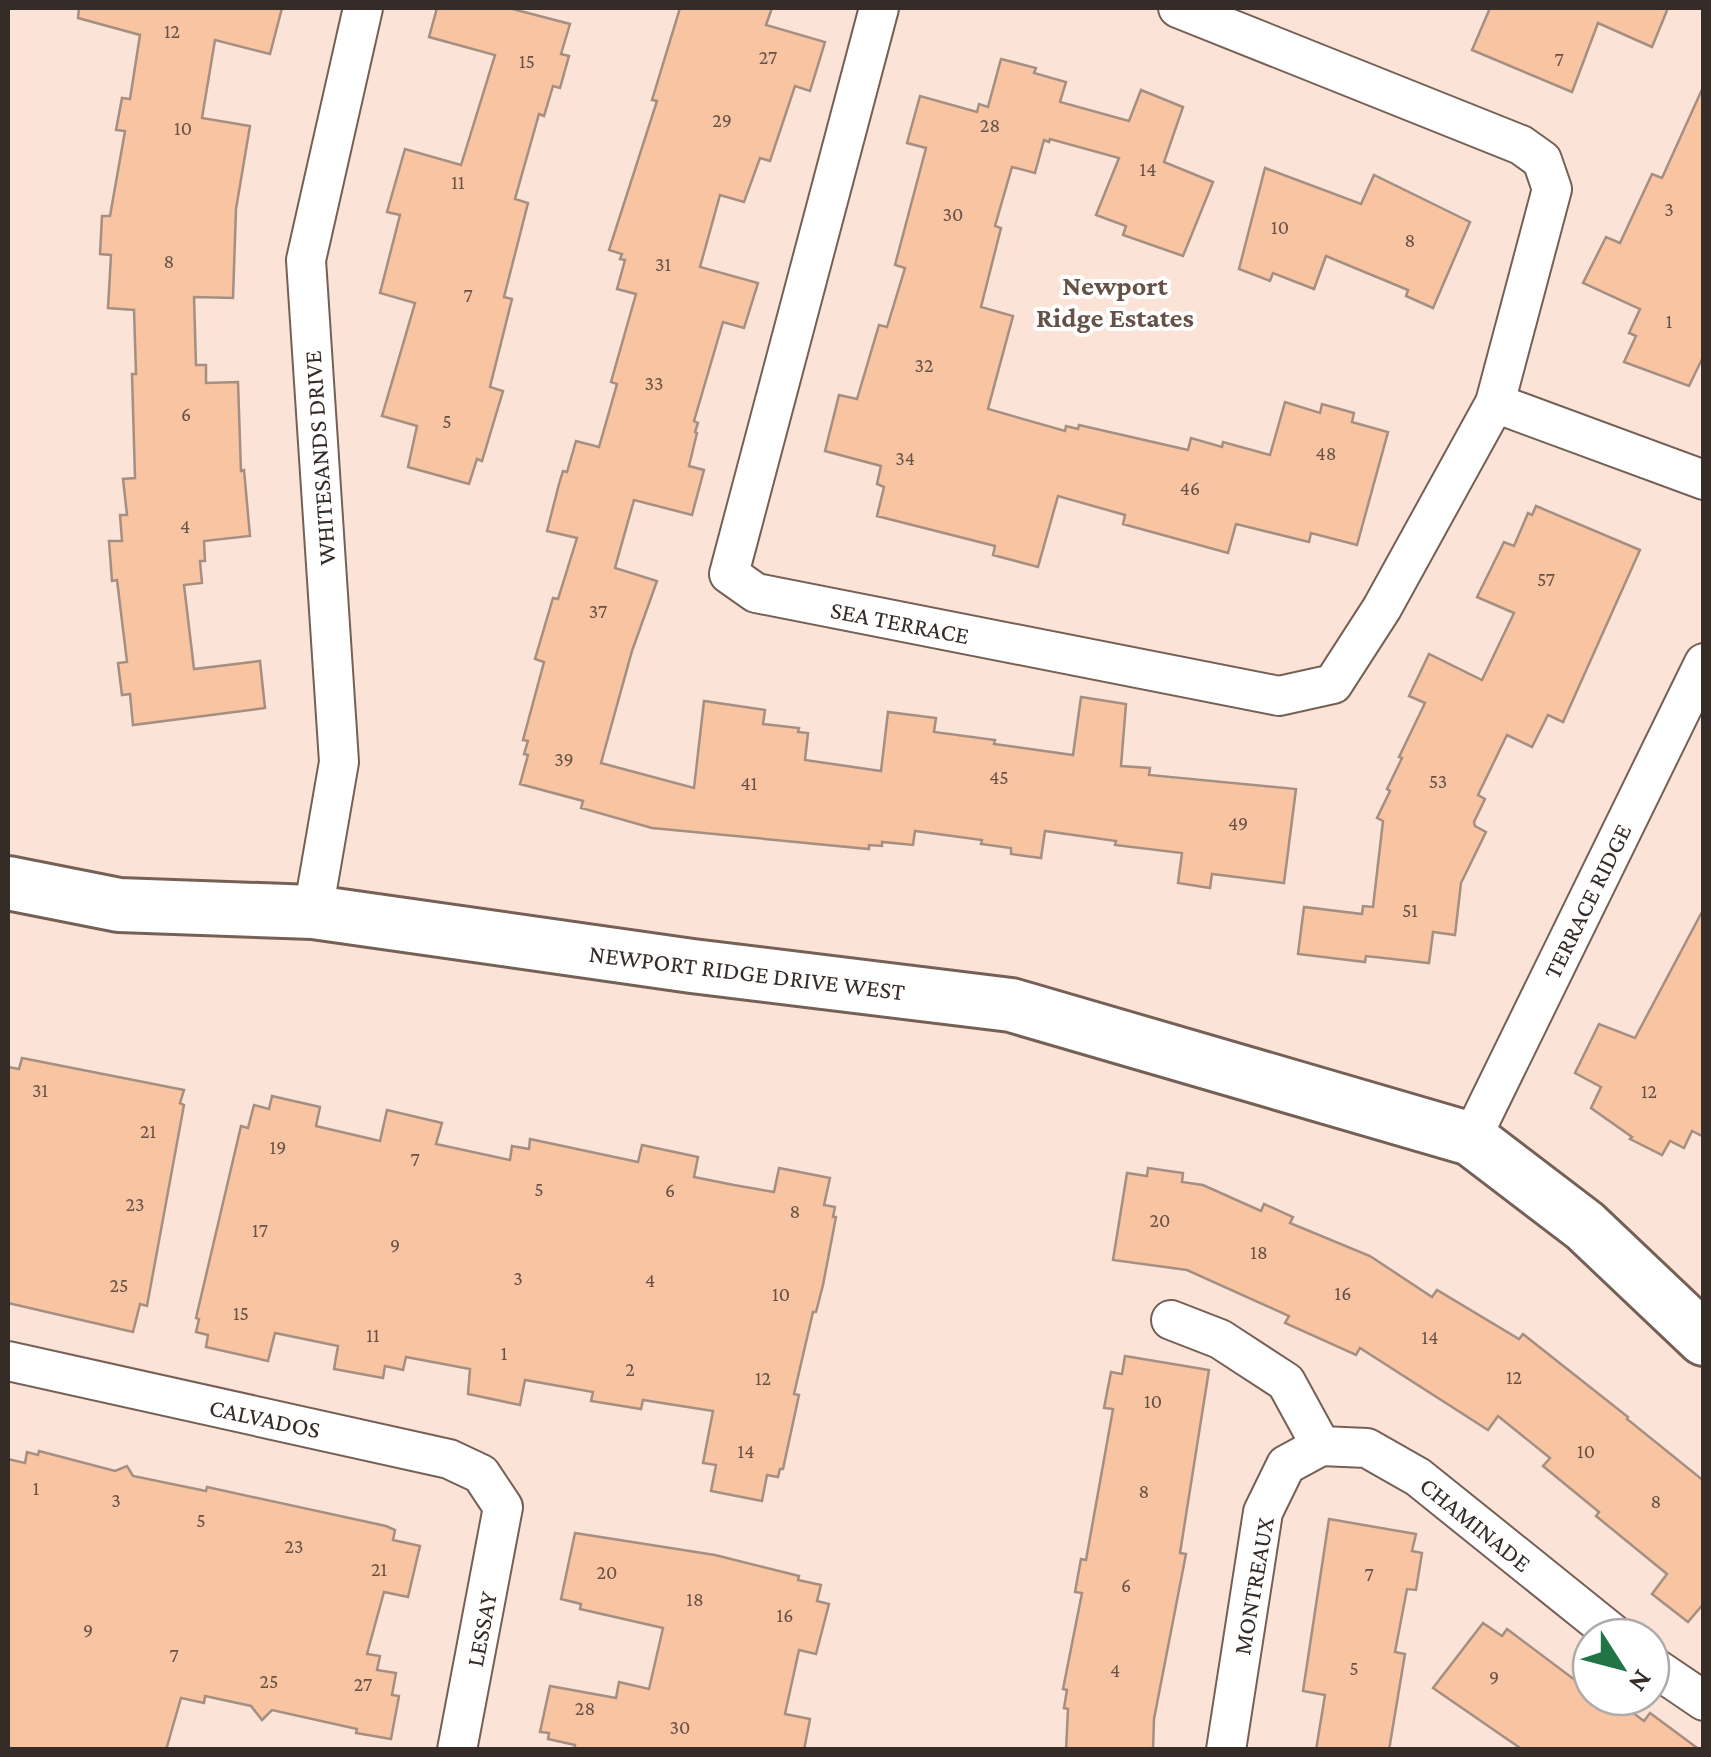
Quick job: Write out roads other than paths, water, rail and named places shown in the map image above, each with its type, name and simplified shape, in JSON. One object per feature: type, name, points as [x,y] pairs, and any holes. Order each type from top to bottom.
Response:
[{"type":"street","name":"WHITESANDS DRIVE","points":[[313,912],[340,762],[306,260],[363,8]]},
{"type":"street","name":"SEA TERRACE","points":[[879,8],[729,574],[756,593],[1279,696],[1334,684],[1382,608],[1495,403],[1552,189],[1542,160],[1521,145],[1178,8]]},
{"type":"street","points":[[1495,403],[1704,480]]},
{"type":"street","name":"TERRACE RIDGE","points":[[1471,1140],[1704,662]]},
{"type":"street","name":"NEWPORT RIDGE DRIVE WEST","points":[[8,883],[119,905],[313,912],[1011,1006],[1471,1140]]},
{"type":"street","points":[[1471,1140],[1585,1226],[1704,1338]]},
{"type":"street","points":[[1171,1320],[1220,1338],[1286,1382],[1321,1446]]},
{"type":"street","name":"CALVADOS","points":[[8,1361],[449,1458],[481,1474],[504,1507]]},
{"type":"street","name":"CHAMINADE","points":[[1321,1446],[1367,1448],[1418,1477],[1591,1617]]},
{"type":"street","name":"MONTREAUX","points":[[1226,1750],[1263,1512],[1286,1466],[1321,1446]]},
{"type":"street","name":"LESSAY","points":[[457,1750],[504,1507]]},
{"type":"street","points":[[1671,1678],[1704,1701]]},
{"type":"district","name":"Newport Ridge Estates","points":[[1115,301]]}]
